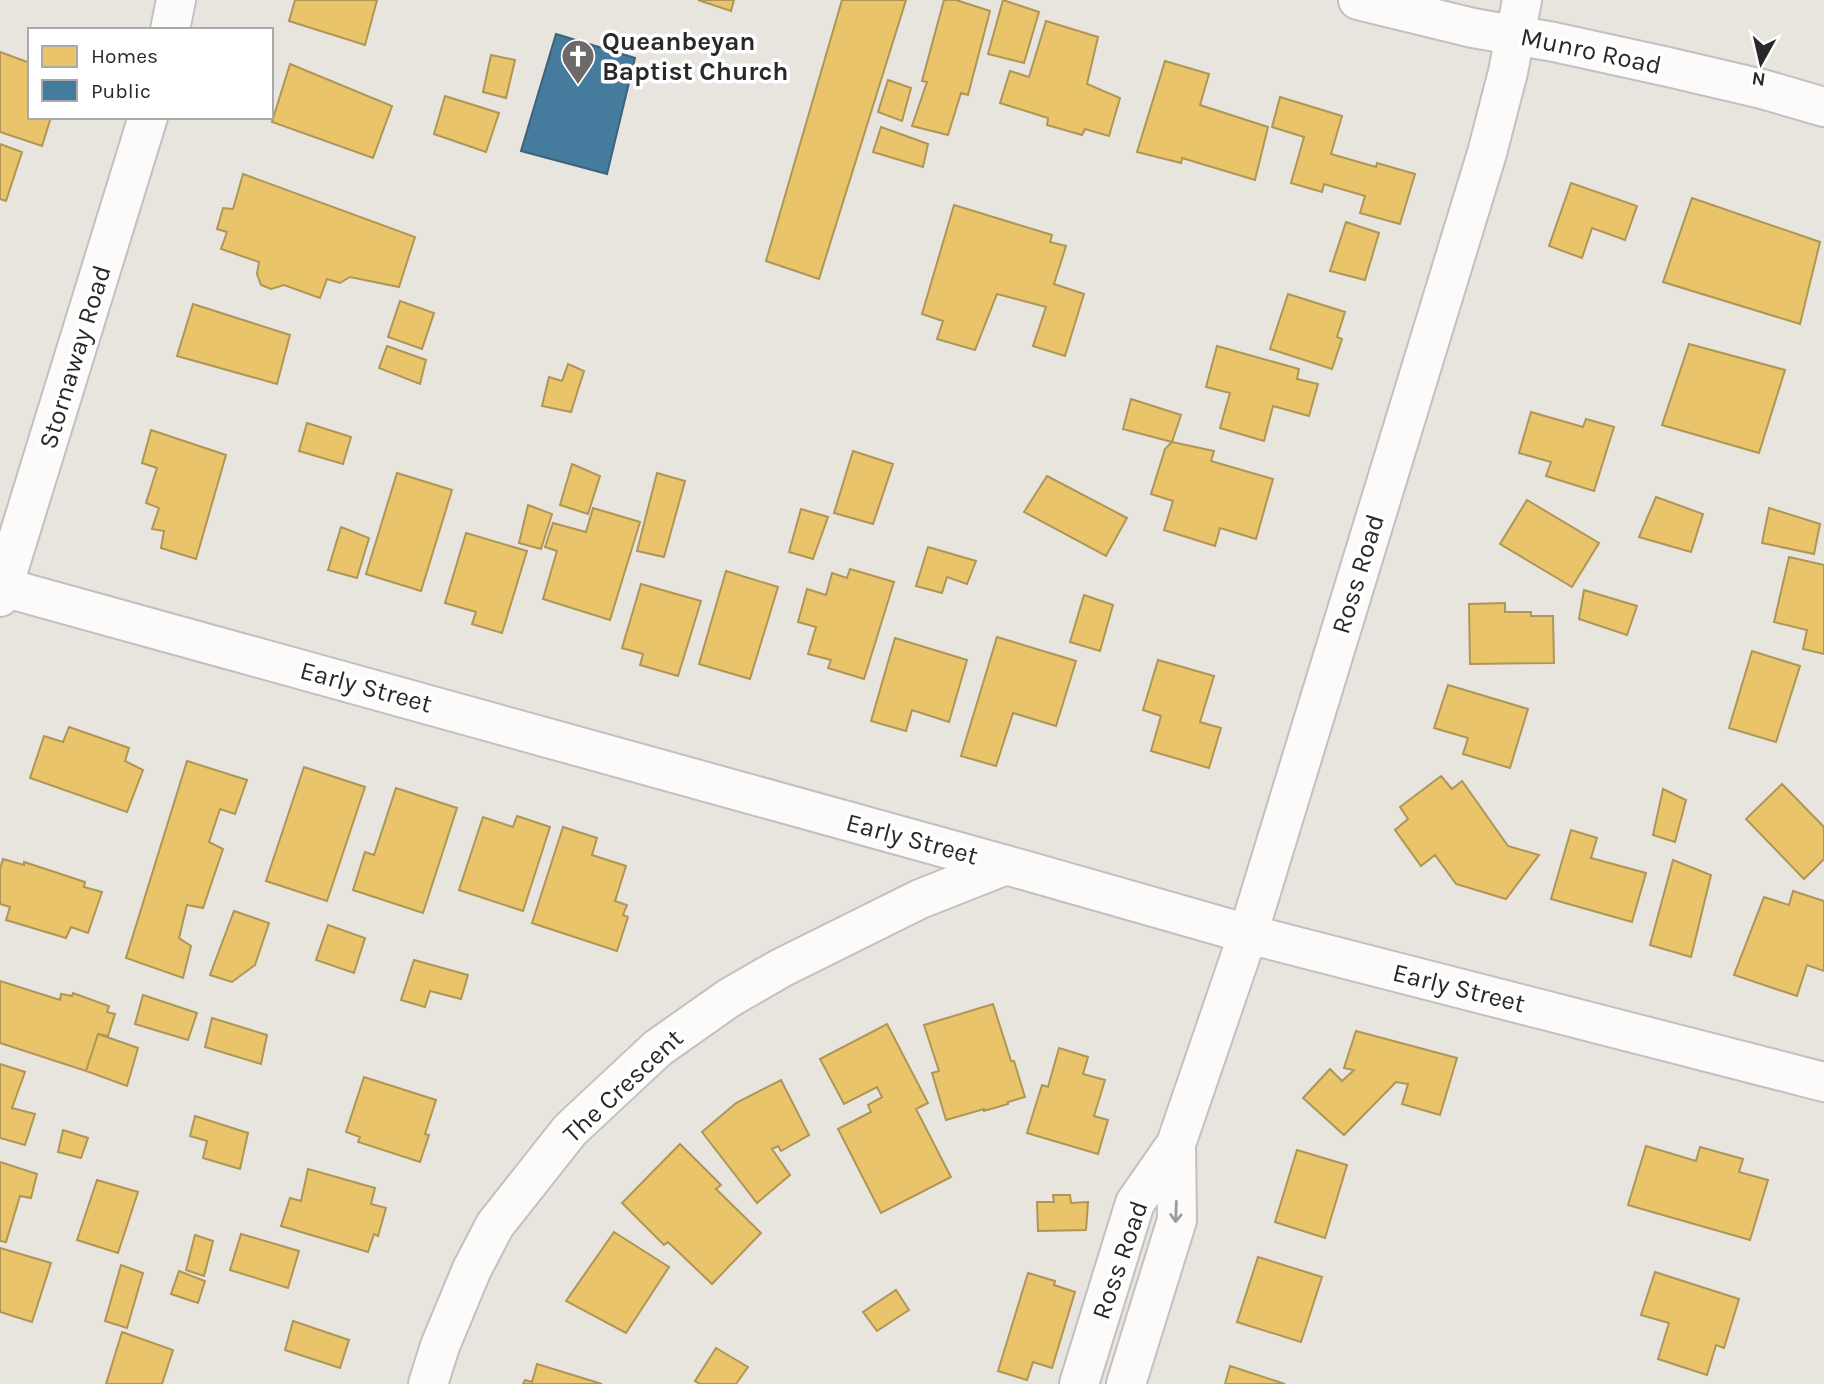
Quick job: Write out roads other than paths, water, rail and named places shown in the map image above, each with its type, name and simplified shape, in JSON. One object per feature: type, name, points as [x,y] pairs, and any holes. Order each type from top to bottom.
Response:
[{"type":"street","points":[[170,28],[177,0]]},
{"type":"street","name":"Munro Road","points":[[1358,0],[1473,28],[1518,18],[1824,107]]},
{"type":"street","name":"Ross Road","points":[[1079,1384],[1135,1203],[1176,1144],[1248,934],[1487,153],[1508,72],[1518,18]]},
{"type":"street","name":"Stornaway Road","points":[[2,592],[147,119]]},
{"type":"street","name":"Early Street","points":[[2,592],[1006,864],[1248,934],[1824,1082]]},
{"type":"street","name":"The Crescent","points":[[428,1384],[440,1346],[472,1269],[495,1224],[570,1130],[658,1048],[729,998],[781,968],[920,898],[1006,864]]},
{"type":"street","name":"Ross Road","points":[[1126,1384],[1177,1220],[1176,1144]]},
{"type":"place","name":"Queanbeyan Baptist Church","points":[[578,86]]}]
